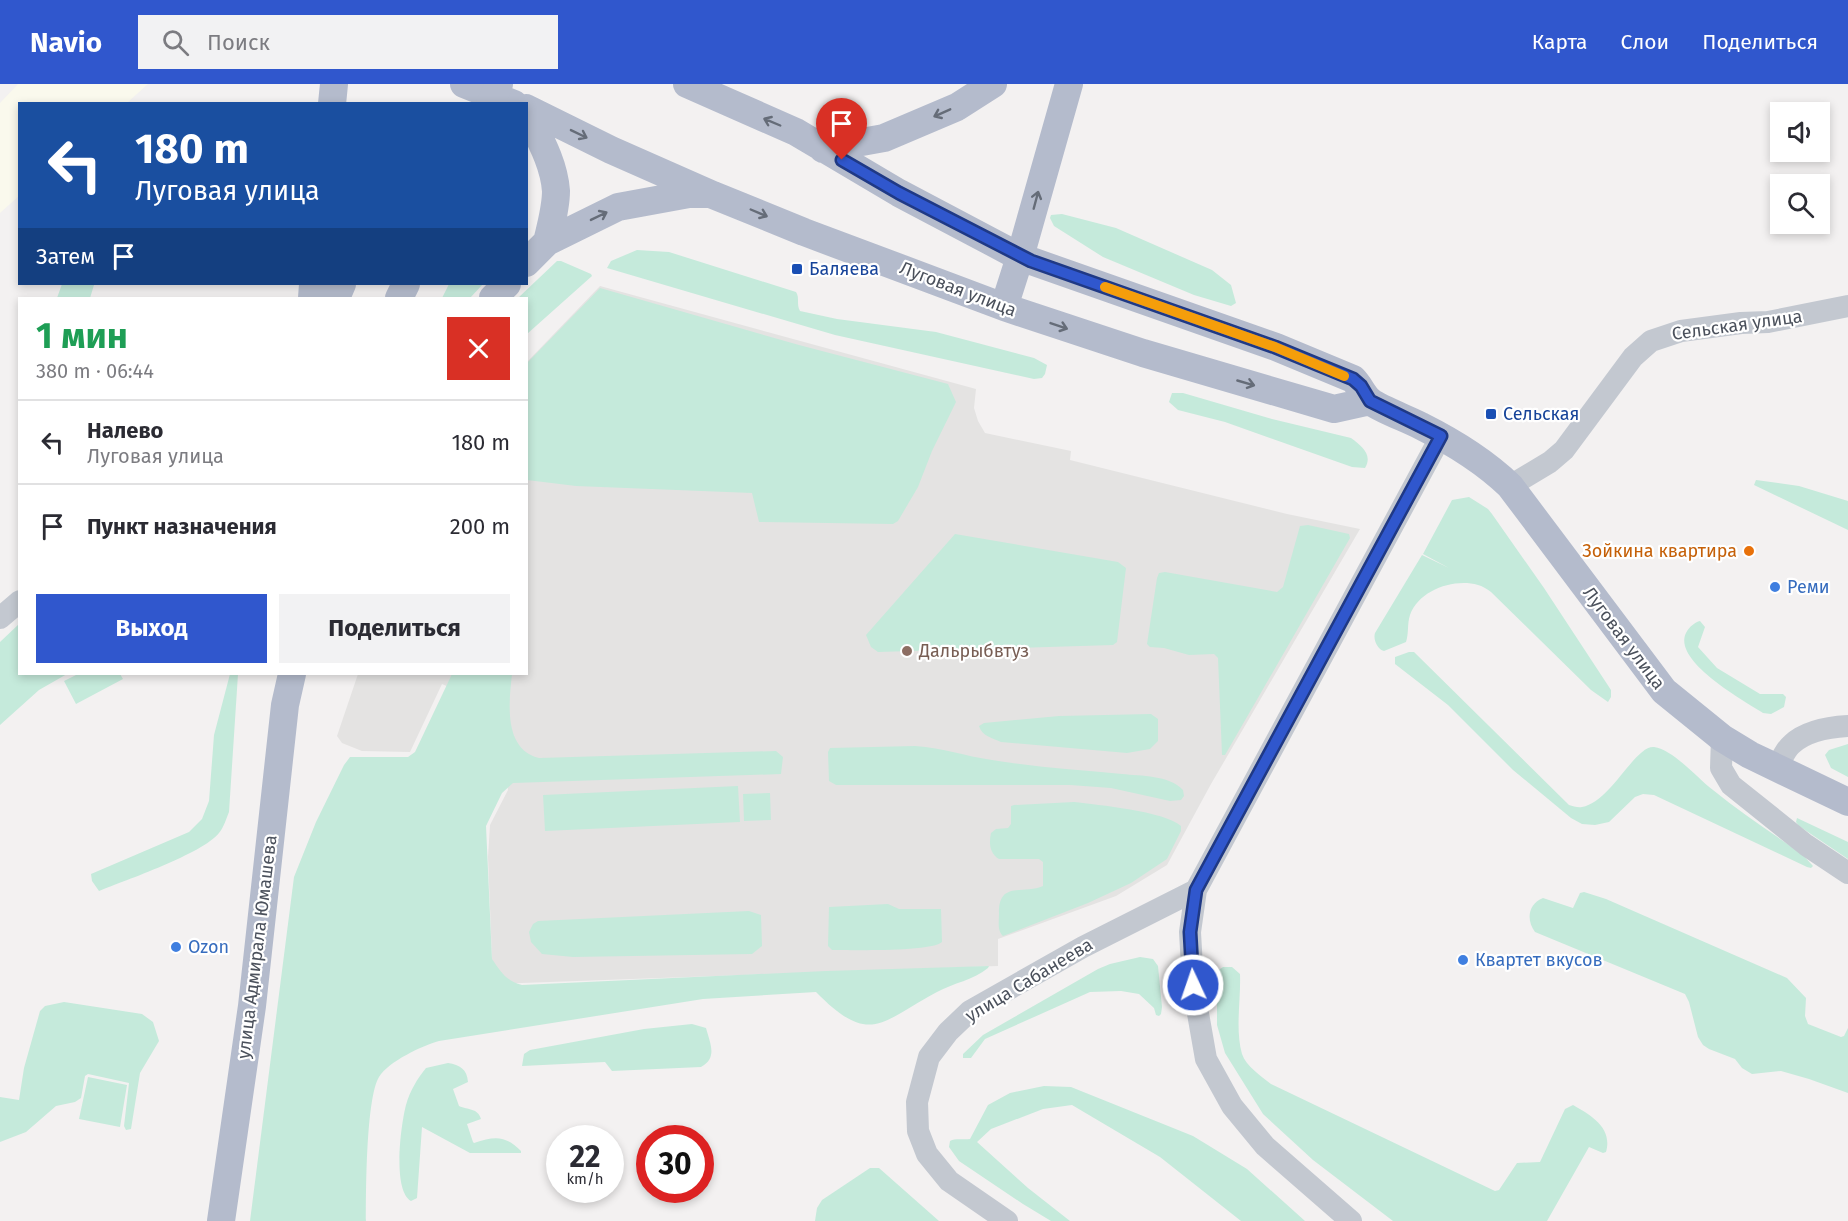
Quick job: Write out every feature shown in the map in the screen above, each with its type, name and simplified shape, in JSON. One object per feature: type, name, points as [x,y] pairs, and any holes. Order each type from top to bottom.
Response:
[{"type":"main road","points":[[332,102],[334,84]]},
{"type":"main road","points":[[823,149],[884,138],[957,107],[993,84]]},
{"type":"main road","points":[[1004,307],[1068,84]]},
{"type":"main road","name":"Луговая улица","points":[[703,87],[796,132],[899,193],[1020,257],[1295,354],[1353,379],[1361,386],[1370,401],[1472,454],[1510,486],[1664,691],[1722,738],[1777,769],[1848,802]]},
{"type":"main road","points":[[478,93],[507,102]]},
{"type":"main road","name":"Луговая улица","points":[[528,111],[713,195],[804,232],[1004,307],[1143,353],[1334,409],[1370,401]]},
{"type":"main road","points":[[528,114],[554,176],[555,204],[547,242]]},
{"type":"main road","points":[[528,261],[547,242],[618,207],[689,194],[713,195]]},
{"type":"main road","points":[[494,297],[506,285]]},
{"type":"main road","points":[[285,675],[285,705]]},
{"type":"main road","name":"улица Адмирала Юмашева","points":[[221,1221],[252,1006],[285,705],[292,675]]},
{"type":"main road","points":[[285,705],[297,675]]},
{"type":"street","name":"Сельская улица","points":[[1510,486],[1550,462],[1564,450],[1633,357],[1651,341],[1667,334],[1741,323],[1768,322],[1848,306]]},
{"type":"street","points":[[1351,1221],[1265,1146],[1232,1106],[1206,1059],[1193,985],[1190,932],[1196,890],[1441,436]]},
{"type":"street","points":[[0,618],[18,603]]},
{"type":"street","points":[[1777,769],[1787,750],[1797,740],[1826,729],[1848,726]]},
{"type":"street","points":[[1722,738],[1721,768],[1731,785],[1806,845],[1848,873]]},
{"type":"street","name":"улица Сабанеева","points":[[1007,1221],[949,1181],[927,1154],[918,1131],[917,1102],[921,1080],[929,1057],[948,1032],[970,1011],[1083,947],[1196,890]]},
{"type":"shaded area","points":[[18,84],[148,84],[128,102],[18,102],[18,197],[0,213],[0,103]]},
{"type":"shaded area","name":"Дальрыбвтуз","points":[[600,286],[976,389],[974,408],[985,433],[1071,451],[1070,460],[1287,514],[1360,529],[1211,784],[1167,865],[1116,896],[998,939],[998,966],[493,984],[488,857],[490,825],[508,790],[500,710],[442,684],[410,752],[362,751],[342,743],[337,736],[358,675],[528,675],[528,361]]},
{"type":"green space","points":[[1062,214],[1116,228],[1212,270],[1231,285],[1236,303],[1231,306],[1194,295],[1103,257],[1054,226],[1051,215]]},
{"type":"green space","points":[[637,250],[669,252],[796,292],[800,311],[837,319],[936,332],[1034,358],[1047,365],[1045,374],[1042,378],[1034,379],[835,335],[607,268],[611,261]]},
{"type":"green space","points":[[557,261],[592,276],[528,333],[528,297],[519,297]]},
{"type":"green space","points":[[62,285],[94,285],[90,297],[57,297]]},
{"type":"green space","points":[[448,285],[482,285],[471,297],[442,297]]},
{"type":"green space","points":[[600,288],[799,345],[948,384],[956,402],[932,451],[918,487],[898,521],[893,524],[759,522],[752,493],[576,486],[528,480],[528,362]]},
{"type":"green space","points":[[1172,393],[1183,393],[1272,419],[1351,438],[1365,451],[1367,463],[1365,468],[1352,467],[1225,422],[1178,410],[1169,402]]},
{"type":"green space","points":[[1756,480],[1799,486],[1848,501],[1848,530],[1754,485]]},
{"type":"green space","points":[[1469,497],[1488,509],[1544,588],[1611,690],[1608,702],[1591,690],[1491,592],[1478,585],[1459,583],[1438,588],[1429,593],[1421,599],[1410,615],[1406,642],[1384,651],[1376,644],[1375,633],[1422,555],[1449,568],[1423,554],[1452,500]]},
{"type":"green space","points":[[1308,525],[1349,534],[1350,538],[1225,755],[1222,755],[1218,658],[1214,654],[1189,655],[1164,648],[1150,647],[1147,644],[1157,578],[1159,573],[1165,572],[1277,592],[1283,587],[1300,526]]},
{"type":"green space","points":[[955,534],[1118,562],[1126,568],[1117,642],[1113,645],[878,652],[871,647],[866,635]]},
{"type":"green space","points":[[1700,621],[1705,627],[1698,647],[1717,668],[1760,694],[1783,694],[1786,697],[1784,707],[1771,714],[1763,713],[1727,690],[1699,667],[1689,656],[1685,644],[1687,631]]},
{"type":"green space","points":[[18,625],[18,675],[65,675],[39,690],[0,725],[0,642]]},
{"type":"green space","points":[[1414,652],[1569,805],[1580,807],[1593,803],[1613,785],[1639,755],[1654,747],[1662,749],[1746,815],[1802,854],[1813,866],[1807,867],[1654,795],[1643,794],[1635,797],[1609,822],[1595,825],[1582,824],[1571,818],[1513,770],[1448,705],[1395,664],[1395,657]]},
{"type":"green space","points":[[76,675],[121,675],[123,679],[76,704],[64,681]]},
{"type":"green space","points":[[230,675],[238,675],[229,812],[219,833],[181,858],[99,891],[92,881],[91,874],[189,832],[202,819],[209,801],[214,735]]},
{"type":"green space","points":[[452,675],[512,675],[510,711],[514,735],[519,745],[527,753],[539,758],[776,751],[783,757],[781,774],[513,783],[502,793],[486,826],[492,959],[501,972],[512,981],[522,985],[989,966],[976,976],[937,992],[888,1020],[876,1024],[863,1024],[850,1019],[834,1009],[816,992],[703,999],[432,1043],[390,1065],[379,1077],[371,1104],[369,1124],[366,1221],[250,1221],[294,877],[316,822],[350,757],[408,757],[415,752]]},
{"type":"green space","points":[[1151,714],[1158,719],[1158,741],[1150,749],[1127,753],[1001,742],[985,734],[979,726],[984,723],[1059,716]]},
{"type":"green space","points":[[1848,744],[1848,777],[1831,768],[1825,755],[1829,750]]},
{"type":"green space","points":[[915,746],[1024,765],[1154,777],[1177,785],[1183,790],[1184,796],[1181,800],[1170,801],[1111,788],[1070,785],[836,785],[829,781],[828,752],[830,748]]},
{"type":"green space","points":[[738,786],[740,822],[545,831],[543,795]]},
{"type":"green space","points":[[770,793],[771,820],[744,821],[743,794]]},
{"type":"green space","points":[[1074,802],[1160,816],[1181,826],[1181,831],[1167,859],[1131,883],[1088,903],[1003,936],[999,923],[1000,903],[1003,897],[1014,891],[1043,886],[1043,862],[1039,859],[999,859],[990,847],[991,833],[996,829],[1008,828],[1011,824],[1011,806]]},
{"type":"green space","points":[[1797,818],[1848,842],[1848,859],[1799,826],[1796,822]]},
{"type":"green space","points":[[1584,892],[1606,899],[1787,978],[1806,998],[1805,1016],[1808,1024],[1841,1037],[1848,1028],[1848,1093],[1781,1071],[1752,1074],[1742,1068],[1735,1059],[1703,1045],[1698,1037],[1685,994],[1535,932],[1530,922],[1530,913],[1534,904],[1543,898],[1573,908],[1580,893]]},
{"type":"green space","points":[[888,904],[899,909],[941,909],[942,942],[923,947],[890,950],[832,950],[828,946],[829,907]]},
{"type":"green space","points":[[749,911],[761,915],[762,946],[752,954],[573,957],[542,954],[531,942],[529,932],[533,924],[538,921]]},
{"type":"green space","points":[[1140,957],[1153,959],[1158,966],[1162,1007],[1159,1016],[1139,994],[1121,991],[1090,992],[985,1039],[971,1058],[963,1058],[963,1054],[983,1035],[1098,969]]},
{"type":"green space","points":[[1223,967],[1232,967],[1240,974],[1239,1025],[1242,1054],[1250,1067],[1271,1084],[1495,1191],[1499,1190],[1517,1163],[1540,1162],[1565,1109],[1573,1105],[1599,1123],[1606,1136],[1606,1152],[1603,1153],[1589,1147],[1547,1221],[1393,1221],[1313,1160],[1263,1114],[1225,1053],[1217,1025],[1217,971]]},
{"type":"green space","points":[[64,1002],[142,1014],[153,1022],[159,1041],[140,1073],[131,1129],[126,1130],[124,1126],[129,1083],[88,1074],[85,1076],[81,1098],[75,1102],[56,1106],[26,1132],[0,1142],[0,1097],[19,1100],[24,1068],[40,1011],[45,1006]]},
{"type":"green space","points":[[692,1024],[706,1028],[711,1045],[710,1059],[701,1067],[612,1071],[605,1062],[522,1066],[524,1054],[530,1050],[644,1029]]},
{"type":"green space","points":[[448,1063],[462,1068],[466,1074],[468,1082],[453,1089],[459,1106],[480,1115],[481,1119],[467,1124],[473,1142],[499,1138],[510,1142],[521,1153],[470,1153],[422,1127],[417,1198],[411,1201],[405,1194],[400,1171],[400,1141],[406,1105],[414,1085],[426,1068]]},
{"type":"green space","points":[[88,1077],[127,1085],[120,1127],[79,1119]]},
{"type":"green space","points":[[1044,1086],[1071,1087],[1193,1136],[1247,1169],[1305,1221],[1241,1221],[1160,1157],[1072,1105],[1043,1109],[991,1129],[977,1142],[1028,1188],[1070,1221],[1051,1221],[959,1161],[949,1147],[952,1140],[970,1139],[988,1105],[1010,1093]]},
{"type":"green space","points":[[870,1168],[879,1168],[939,1221],[815,1221],[817,1208],[822,1200]]},
{"type":"slow traffic","points":[[1105,287],[1275,347],[1344,376]]},
{"type":"place","name":"Баляева","points":[[797,269]]},
{"type":"place","name":"Сельская","points":[[1491,414]]},
{"type":"place","name":"Зойкина квартира","points":[[1749,551]]},
{"type":"place","name":"Реми","points":[[1775,587]]},
{"type":"place","name":"Дальрыбвтуз","points":[[907,651]]},
{"type":"place","name":"Ozon","points":[[176,947]]},
{"type":"place","name":"Квартет вкусов","points":[[1463,960]]},
{"type":"route","points":[[842,160],[1020,257],[1275,347],[1353,379],[1361,386],[1370,401],[1441,436],[1196,890],[1190,932],[1193,985]]}]
